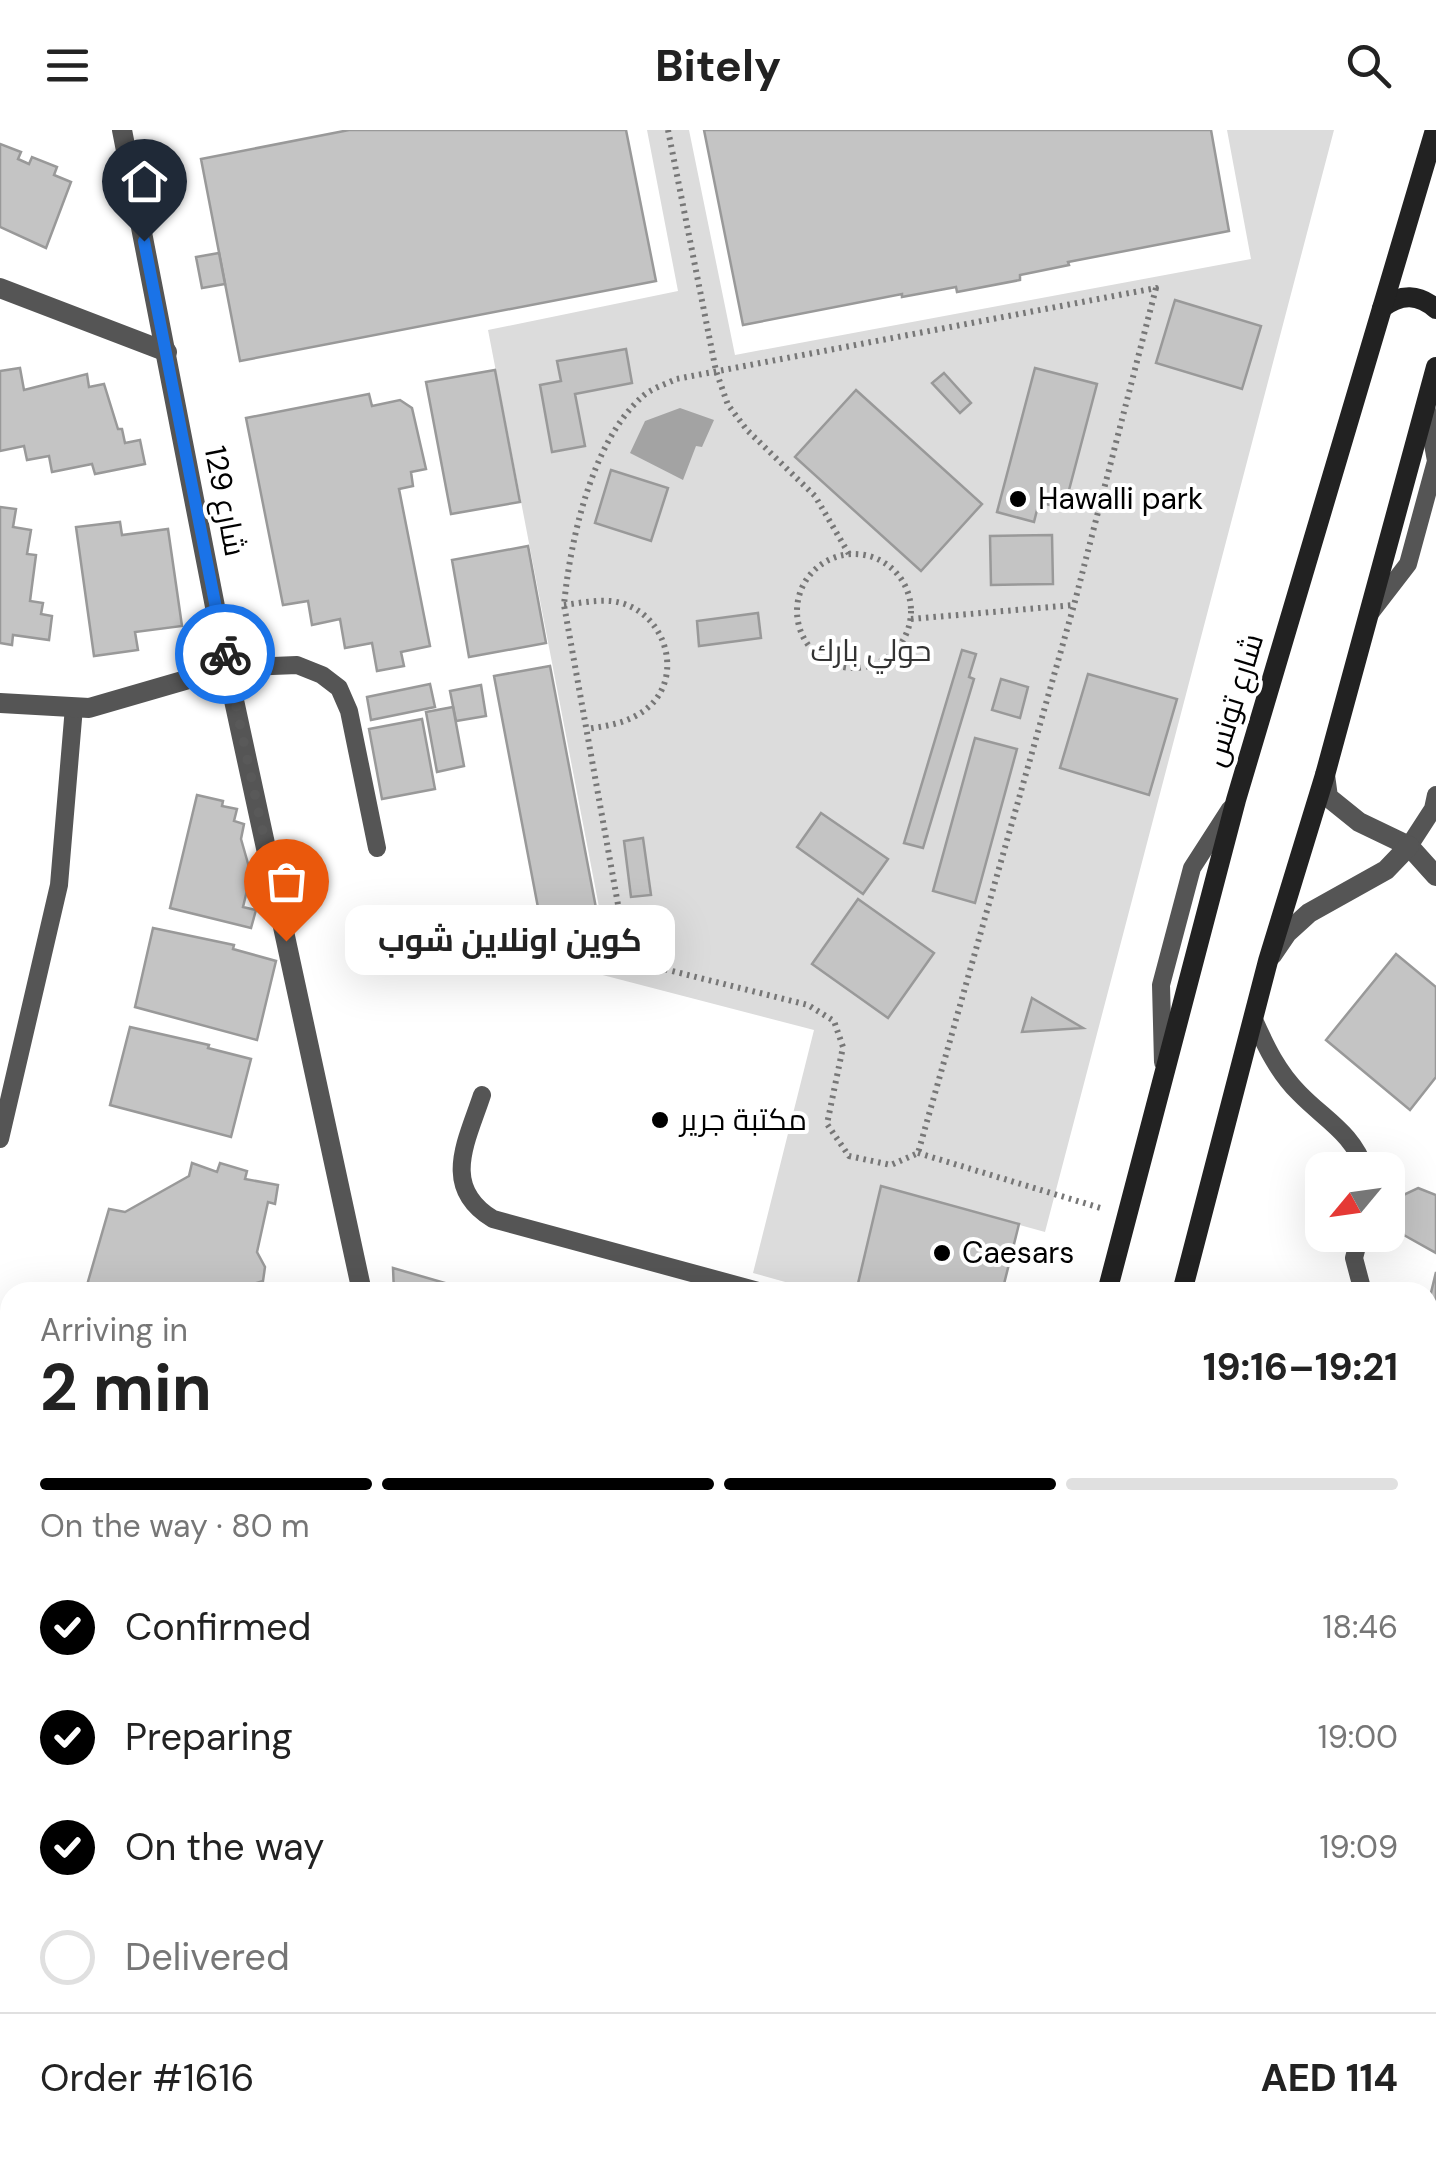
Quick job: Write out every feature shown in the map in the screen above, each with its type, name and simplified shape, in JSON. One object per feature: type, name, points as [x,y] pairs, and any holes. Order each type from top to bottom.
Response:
[{"type":"main road","name":"شارع تونس","points":[[1110,1282],[1236,800],[1436,130]]},
{"type":"main road","points":[[1382,308],[1402,297],[1413,297],[1436,310]]},
{"type":"main road","points":[[1185,1282],[1268,961],[1324,775],[1436,367]]},
{"type":"street","name":"شارع 129","points":[[122,130],[228,668],[360,1282]]},
{"type":"street","points":[[0,288],[167,352]]},
{"type":"street","points":[[0,703],[89,708],[228,668]]},
{"type":"street","points":[[1324,775],[1328,797],[1374,830],[1409,846],[1436,876]]},
{"type":"street","points":[[1268,961],[1286,932],[1310,913],[1386,870],[1409,846]]},
{"type":"lane","points":[[228,668],[297,665],[322,675],[338,688],[349,711],[377,848]]},
{"type":"lane","points":[[0,1140],[59,885],[74,707]]},
{"type":"lane","points":[[1409,846],[1435,805]]},
{"type":"lane","points":[[1254,1020],[1284,1076],[1344,1132],[1355,1152]]},
{"type":"lane","points":[[482,1095],[461,1160],[461,1182],[479,1210],[494,1219],[725,1282]]},
{"type":"lane","points":[[1348,1282],[1356,1252]]},
{"type":"lane","points":[[1354,1258],[1360,1282]]},
{"type":"path","points":[[668,130],[716,371],[728,405],[747,430],[815,496],[849,554]]},
{"type":"path","points":[[628,960],[564,605],[577,523],[610,438],[642,396],[676,379],[1156,288],[1074,605],[918,1152]]},
{"type":"path","points":[[849,554],[874,557],[896,571],[909,593],[911,619],[902,644],[883,662],[858,669],[832,664],[810,649],[798,626],[797,600],[808,577],[826,561],[849,554]]},
{"type":"path","points":[[564,605],[612,601],[638,609],[657,628],[668,653],[666,681],[655,701],[627,720],[587,729]]},
{"type":"path","points":[[911,619],[1074,605]]},
{"type":"path","points":[[494,945],[628,960],[808,1005],[834,1021],[844,1046],[827,1124],[848,1156],[891,1165],[918,1152],[1127,1216]]},
{"type":"green space","name":"حولي بارك","points":[[647,130],[689,130],[735,355],[1251,259],[1227,130],[1334,130],[1045,1232],[882,1187],[858,1282],[785,1282],[753,1273],[814,1030],[568,966],[561,915],[599,907],[488,330],[678,291]]},
{"type":"shaded area","points":[[680,408],[714,420],[702,447],[696,446],[683,480],[630,453],[645,421]]},
{"type":"building","points":[[349,130],[626,130],[656,281],[240,361],[201,159]]},
{"type":"building","points":[[704,130],[1211,130],[1229,231],[1068,262],[1069,265],[1020,275],[1020,280],[957,292],[956,287],[902,294],[743,325]]},
{"type":"building","points":[[0,144],[21,152],[18,159],[29,164],[32,157],[57,167],[54,175],[71,182],[46,248],[0,227]]},
{"type":"building","points":[[219,253],[225,284],[202,288],[196,257]]},
{"type":"building","points":[[1175,300],[1261,326],[1242,389],[1156,363]]},
{"type":"building","points":[[626,349],[632,383],[575,394],[585,446],[552,452],[540,385],[561,381],[557,361]]},
{"type":"building","points":[[20,368],[24,390],[87,374],[89,387],[104,384],[125,443],[140,440],[145,464],[95,474],[92,464],[52,472],[49,456],[27,460],[24,446],[0,451],[0,371]]},
{"type":"building","points":[[1035,368],[1097,384],[1064,509],[1039,502],[1034,522],[997,512]]},
{"type":"building","points":[[495,370],[520,502],[451,514],[426,382]]},
{"type":"building","points":[[944,373],[971,403],[960,413],[932,383]]},
{"type":"building","points":[[856,390],[982,504],[921,571],[795,457]]},
{"type":"building","points":[[369,394],[372,406],[400,400],[412,408],[426,469],[411,472],[413,486],[399,489],[430,646],[401,652],[404,666],[377,671],[372,643],[345,648],[340,619],[312,625],[308,601],[283,605],[246,418]]},
{"type":"building","points":[[611,470],[668,488],[651,541],[595,523]]},
{"type":"building","points":[[0,507],[16,509],[13,527],[31,530],[27,554],[36,555],[30,601],[43,603],[41,614],[52,616],[49,640],[13,635],[12,645],[0,643]]},
{"type":"building","points":[[120,522],[122,535],[168,529],[182,626],[135,632],[138,650],[94,656],[76,527]]},
{"type":"building","points":[[1052,535],[1053,584],[991,585],[990,536]]},
{"type":"building","points":[[528,546],[546,643],[469,657],[452,560]]},
{"type":"building","points":[[758,613],[761,638],[699,646],[697,621]]},
{"type":"building","points":[[962,650],[976,654],[969,677],[974,679],[923,848],[904,843]]},
{"type":"building","points":[[550,666],[596,908],[540,918],[494,676]]},
{"type":"building","points":[[1088,674],[1177,699],[1149,795],[1060,768]]},
{"type":"building","points":[[1001,679],[1028,687],[1020,718],[992,710]]},
{"type":"building","points":[[430,684],[435,707],[371,720],[367,697]]},
{"type":"building","points":[[481,685],[486,716],[456,721],[450,691]]},
{"type":"building","points":[[453,707],[464,766],[437,772],[426,712]]},
{"type":"building","points":[[422,719],[435,789],[382,799],[369,729]]},
{"type":"building","points":[[975,738],[1017,749],[975,903],[933,891]]},
{"type":"building","points":[[197,795],[237,809],[234,821],[244,824],[241,839],[251,874],[243,907],[256,910],[251,928],[170,908]]},
{"type":"building","points":[[821,813],[888,859],[863,894],[797,847]]},
{"type":"building","points":[[643,838],[651,895],[631,897],[624,841]]},
{"type":"building","points":[[858,899],[934,953],[888,1018],[812,964]]},
{"type":"building","points":[[153,928],[234,945],[233,949],[276,961],[257,1040],[135,1007]]},
{"type":"building","points":[[1396,954],[1436,987],[1436,1077],[1410,1110],[1326,1040]]},
{"type":"building","points":[[1032,998],[1083,1028],[1022,1032]]},
{"type":"building","points":[[130,1027],[251,1059],[231,1137],[110,1105]]},
{"type":"building","points":[[192,1163],[217,1172],[220,1163],[247,1171],[245,1179],[278,1185],[275,1204],[268,1202],[257,1252],[265,1267],[263,1281],[88,1282],[109,1209],[125,1212],[189,1176]]},
{"type":"building","points":[[881,1186],[1019,1224],[1004,1282],[858,1282]]},
{"type":"building","points":[[1418,1188],[1436,1195],[1436,1253],[1405,1236],[1405,1194]]},
{"type":"building","points":[[393,1268],[441,1282],[394,1282]]},
{"type":"way so far","points":[[225,654],[286,941]]},
{"type":"place","name":"Hawalli park","points":[[1018,499]]},
{"type":"place","name":"كوين اونلاين شوب","points":[[286,941]]},
{"type":"place","name":"مكتبة جرير","points":[[660,1120]]},
{"type":"place","name":"Caesars","points":[[942,1253]]},
{"type":"route","points":[[144,241],[225,654]]}]
